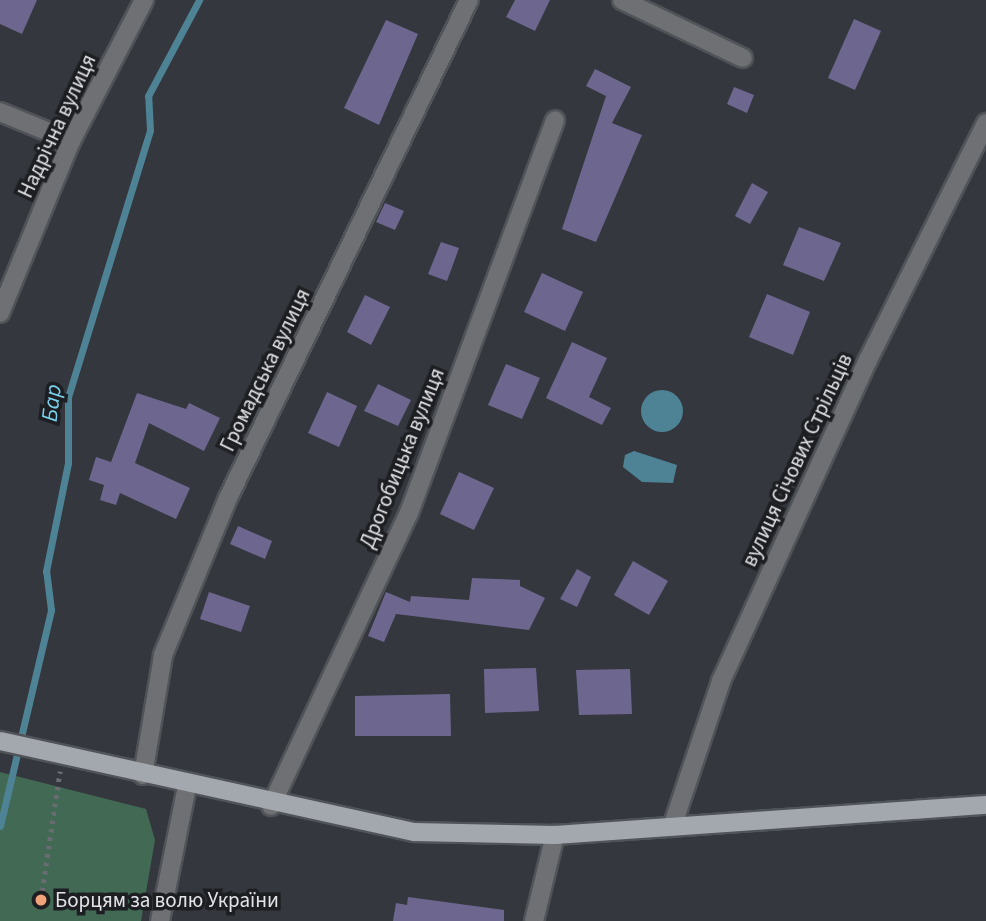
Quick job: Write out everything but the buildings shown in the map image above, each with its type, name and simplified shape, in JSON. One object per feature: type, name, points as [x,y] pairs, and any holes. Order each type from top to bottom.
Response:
[{"type":"main road","points":[[0,741],[271,806],[414,832],[555,835],[986,805]]},
{"type":"street","name":"Надрічна вулиця","points":[[0,313],[71,141],[144,0]]},
{"type":"street","name":"Громадська вулиця","points":[[143,775],[163,655],[228,498],[469,0]]},
{"type":"street","points":[[622,0],[743,58]]},
{"type":"street","points":[[0,112],[71,141]]},
{"type":"street","name":"Дрогобицька вулиця","points":[[271,806],[409,513],[555,120]]},
{"type":"street","name":"вулиця Січових Стрільців","points":[[672,827],[721,681],[868,360],[986,123]]},
{"type":"street","points":[[160,921],[187,786]]},
{"type":"street","points":[[534,921],[555,835]]},
{"type":"path","points":[[42,891],[53,755]]},
{"type":"green space","points":[[0,772],[146,809],[155,840],[141,921],[0,921]]},
{"type":"water","points":[[662,390],[677,396],[683,411],[677,426],[662,432],[647,426],[641,411],[647,396]]},
{"type":"water","points":[[634,451],[677,465],[673,483],[642,482],[623,467],[625,455]]},
{"type":"waterway","name":"Бар","points":[[0,826],[51,610],[46,571],[68,463],[68,397],[150,130],[148,96],[199,0]]},
{"type":"place","name":"Борцям за волю України","points":[[41,900]]}]
